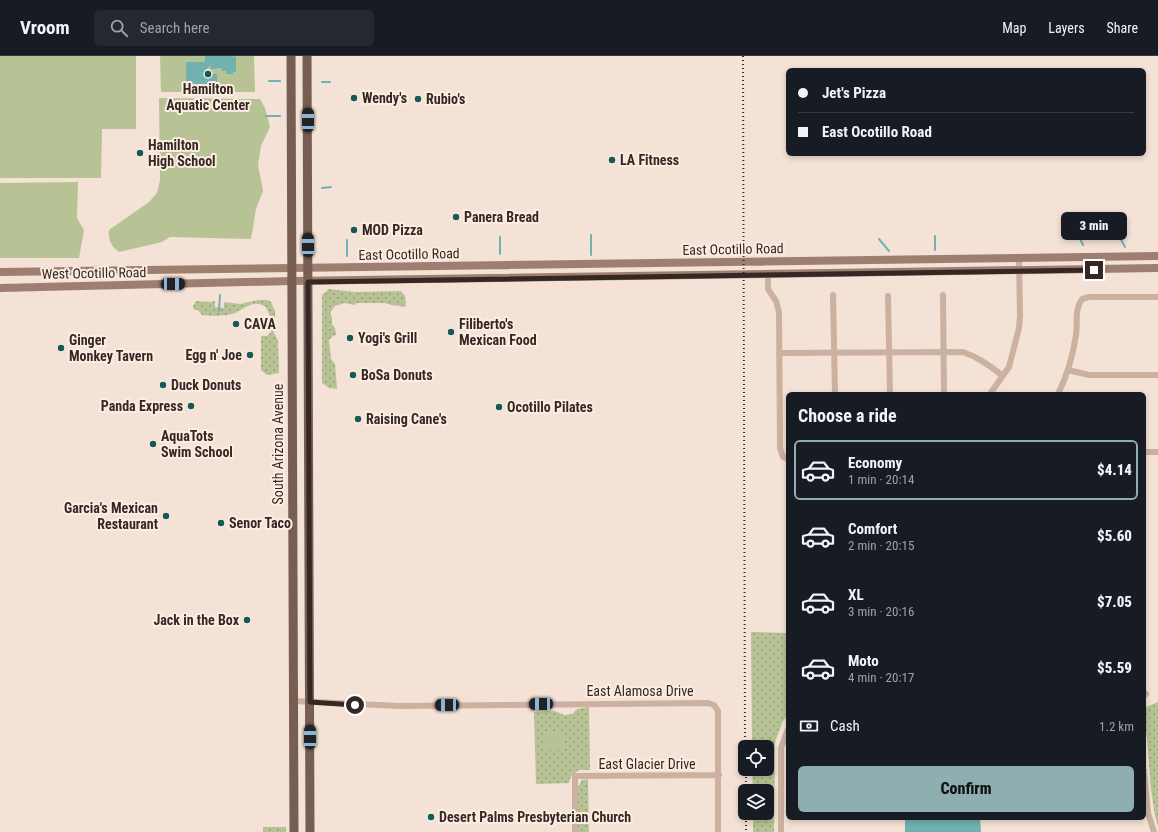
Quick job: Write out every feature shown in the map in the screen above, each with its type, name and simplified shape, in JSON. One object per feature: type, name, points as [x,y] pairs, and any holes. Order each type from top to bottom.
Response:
[{"type":"main road","name":"South Arizona Avenue","points":[[290,56],[294,832]]},
{"type":"main road","points":[[307,56],[310,832]]},
{"type":"main road","name":"East Ocotillo Road","points":[[308,269],[483,265],[1158,256]]},
{"type":"main road","points":[[483,265],[484,278]]},
{"type":"main road","name":"East Ocotillo Road","points":[[308,282],[1158,268]]},
{"type":"main road","name":"West Ocotillo Road","points":[[0,272],[308,269]]},
{"type":"main road","name":"West Ocotillo Road","points":[[0,288],[308,282]]},
{"type":"street","points":[[991,392],[1009,367],[1019,328],[1019,258]]},
{"type":"street","points":[[768,274],[768,289],[779,307],[780,448],[782,456],[786,458]]},
{"type":"street","points":[[833,295],[835,392]]},
{"type":"street","points":[[943,295],[944,392]]},
{"type":"street","points":[[888,296],[890,392]]},
{"type":"street","points":[[1059,392],[1068,370],[1076,334],[1076,313],[1078,304],[1082,299],[1089,297],[1158,297]]},
{"type":"street","points":[[779,353],[963,352],[973,355],[1003,376]]},
{"type":"street","points":[[1068,370],[1089,375],[1158,375]]},
{"type":"street","points":[[1146,452],[1158,452]]},
{"type":"street","name":"East Alamosa Drive","points":[[293,701],[399,706],[708,703],[714,705],[718,711],[719,775]]},
{"type":"street","points":[[781,832],[781,748],[786,734]]},
{"type":"street","points":[[718,832],[719,775]]},
{"type":"street","name":"East Glacier Drive","points":[[575,832],[575,776],[719,775]]},
{"type":"street","points":[[1146,792],[1148,813],[1154,832]]},
{"type":"street","points":[[781,793],[786,793]]},
{"type":"green space","points":[[0,56],[136,56],[136,129],[102,129],[101,178],[0,178]]},
{"type":"green space","name":"Hamilton Aquatic Center","points":[[160,56],[254,56],[255,92],[161,92]]},
{"type":"green space","points":[[159,98],[260,99],[265,108],[270,127],[261,146],[258,165],[263,191],[256,209],[251,239],[170,237],[162,242],[119,252],[112,245],[109,237],[109,230],[149,202],[157,193],[160,180]]},
{"type":"green space","points":[[78,182],[77,218],[84,230],[79,258],[0,258],[0,183]]},
{"type":"green space","points":[[329,289],[355,292],[401,291],[405,296],[406,307],[385,303],[357,303],[354,305],[345,303],[335,306],[330,313],[336,335],[329,340],[331,359],[335,364],[337,389],[329,388],[322,383],[322,295]]},
{"type":"green space","points":[[258,300],[268,300],[271,302],[275,311],[274,333],[278,340],[279,373],[267,375],[261,370],[261,336],[267,336],[271,332],[271,319],[266,307],[261,304],[256,304],[247,306],[233,314],[215,316],[202,315],[198,310],[194,310],[193,306],[196,301],[215,301],[215,307],[224,308],[224,302],[240,304]]},
{"type":"green space","points":[[751,632],[786,633],[786,717],[783,721],[775,742],[774,832],[753,832],[753,820],[774,820],[774,784],[753,784],[752,776],[774,776],[774,740],[752,740]]},
{"type":"green space","points":[[1158,702],[1158,826],[1151,789],[1146,734],[1146,707]]},
{"type":"green space","points":[[589,707],[590,770],[579,770],[571,776],[569,783],[536,784],[534,712],[555,711],[564,715],[572,714],[577,709]]},
{"type":"green space","points":[[545,731],[564,731],[564,750],[545,750]]},
{"type":"green space","points":[[588,779],[589,832],[578,832],[578,787],[582,780]]},
{"type":"green space","points":[[263,827],[286,827],[286,832],[263,832]]},
{"type":"water","points":[[205,56],[236,57],[236,72],[233,72],[233,74],[226,74],[226,71],[222,71],[221,68],[211,69],[210,65],[205,71],[205,74],[217,74],[217,88],[186,88],[186,62],[205,62]]},
{"type":"water","points":[[980,820],[981,832],[905,832],[905,821]]},
{"type":"waterway","points":[[269,81],[280,81]]},
{"type":"waterway","points":[[322,82],[330,82]]},
{"type":"waterway","points":[[266,116],[280,116]]},
{"type":"waterway","points":[[322,188],[331,187]]},
{"type":"waterway","points":[[1078,234],[1083,245]]},
{"type":"waterway","points":[[1118,234],[1125,247]]},
{"type":"waterway","points":[[591,235],[591,255]]},
{"type":"waterway","points":[[935,236],[935,250]]},
{"type":"waterway","points":[[500,237],[500,254]]},
{"type":"waterway","points":[[879,239],[889,251]]},
{"type":"waterway","points":[[347,240],[347,256]]},
{"type":"waterway","points":[[219,311],[220,295]]},
{"type":"railway","points":[[743,56],[745,740]]},
{"type":"railway","points":[[746,776],[746,784]]},
{"type":"railway","points":[[746,820],[746,832]]},
{"type":"place","name":"Hamilton Aquatic Center","points":[[208,74]]},
{"type":"place","name":"Wendy's","points":[[354,98]]},
{"type":"place","name":"Rubio's","points":[[418,99]]},
{"type":"place","name":"Hamilton High School","points":[[140,153]]},
{"type":"place","name":"LA Fitness","points":[[612,160]]},
{"type":"place","name":"Panera Bread","points":[[456,217]]},
{"type":"place","name":"MOD Pizza","points":[[354,230]]},
{"type":"place","name":"CAVA","points":[[236,324]]},
{"type":"place","name":"Filiberto's Mexican Food","points":[[451,332]]},
{"type":"place","name":"Yogi's Grill","points":[[350,338]]},
{"type":"place","name":"Ginger Monkey Tavern","points":[[61,348]]},
{"type":"place","name":"Egg n' Joe","points":[[250,355]]},
{"type":"place","name":"BoSa Donuts","points":[[353,375]]},
{"type":"place","name":"Duck Donuts","points":[[163,385]]},
{"type":"place","name":"Panda Express","points":[[191,406]]},
{"type":"place","name":"Ocotillo Pilates","points":[[499,407]]},
{"type":"place","name":"Raising Cane's","points":[[358,419]]},
{"type":"place","name":"AquaTots Swim School","points":[[153,444]]},
{"type":"place","name":"Garcia's Mexican Restaurant","points":[[166,516]]},
{"type":"place","name":"Senor Taco","points":[[221,523]]},
{"type":"place","name":"Jack in the Box","points":[[247,620]]},
{"type":"place","name":"Desert Palms Presbyterian Church","points":[[431,817]]},
{"type":"route","points":[[355,705],[310,702],[308,282],[1094,270]]}]
